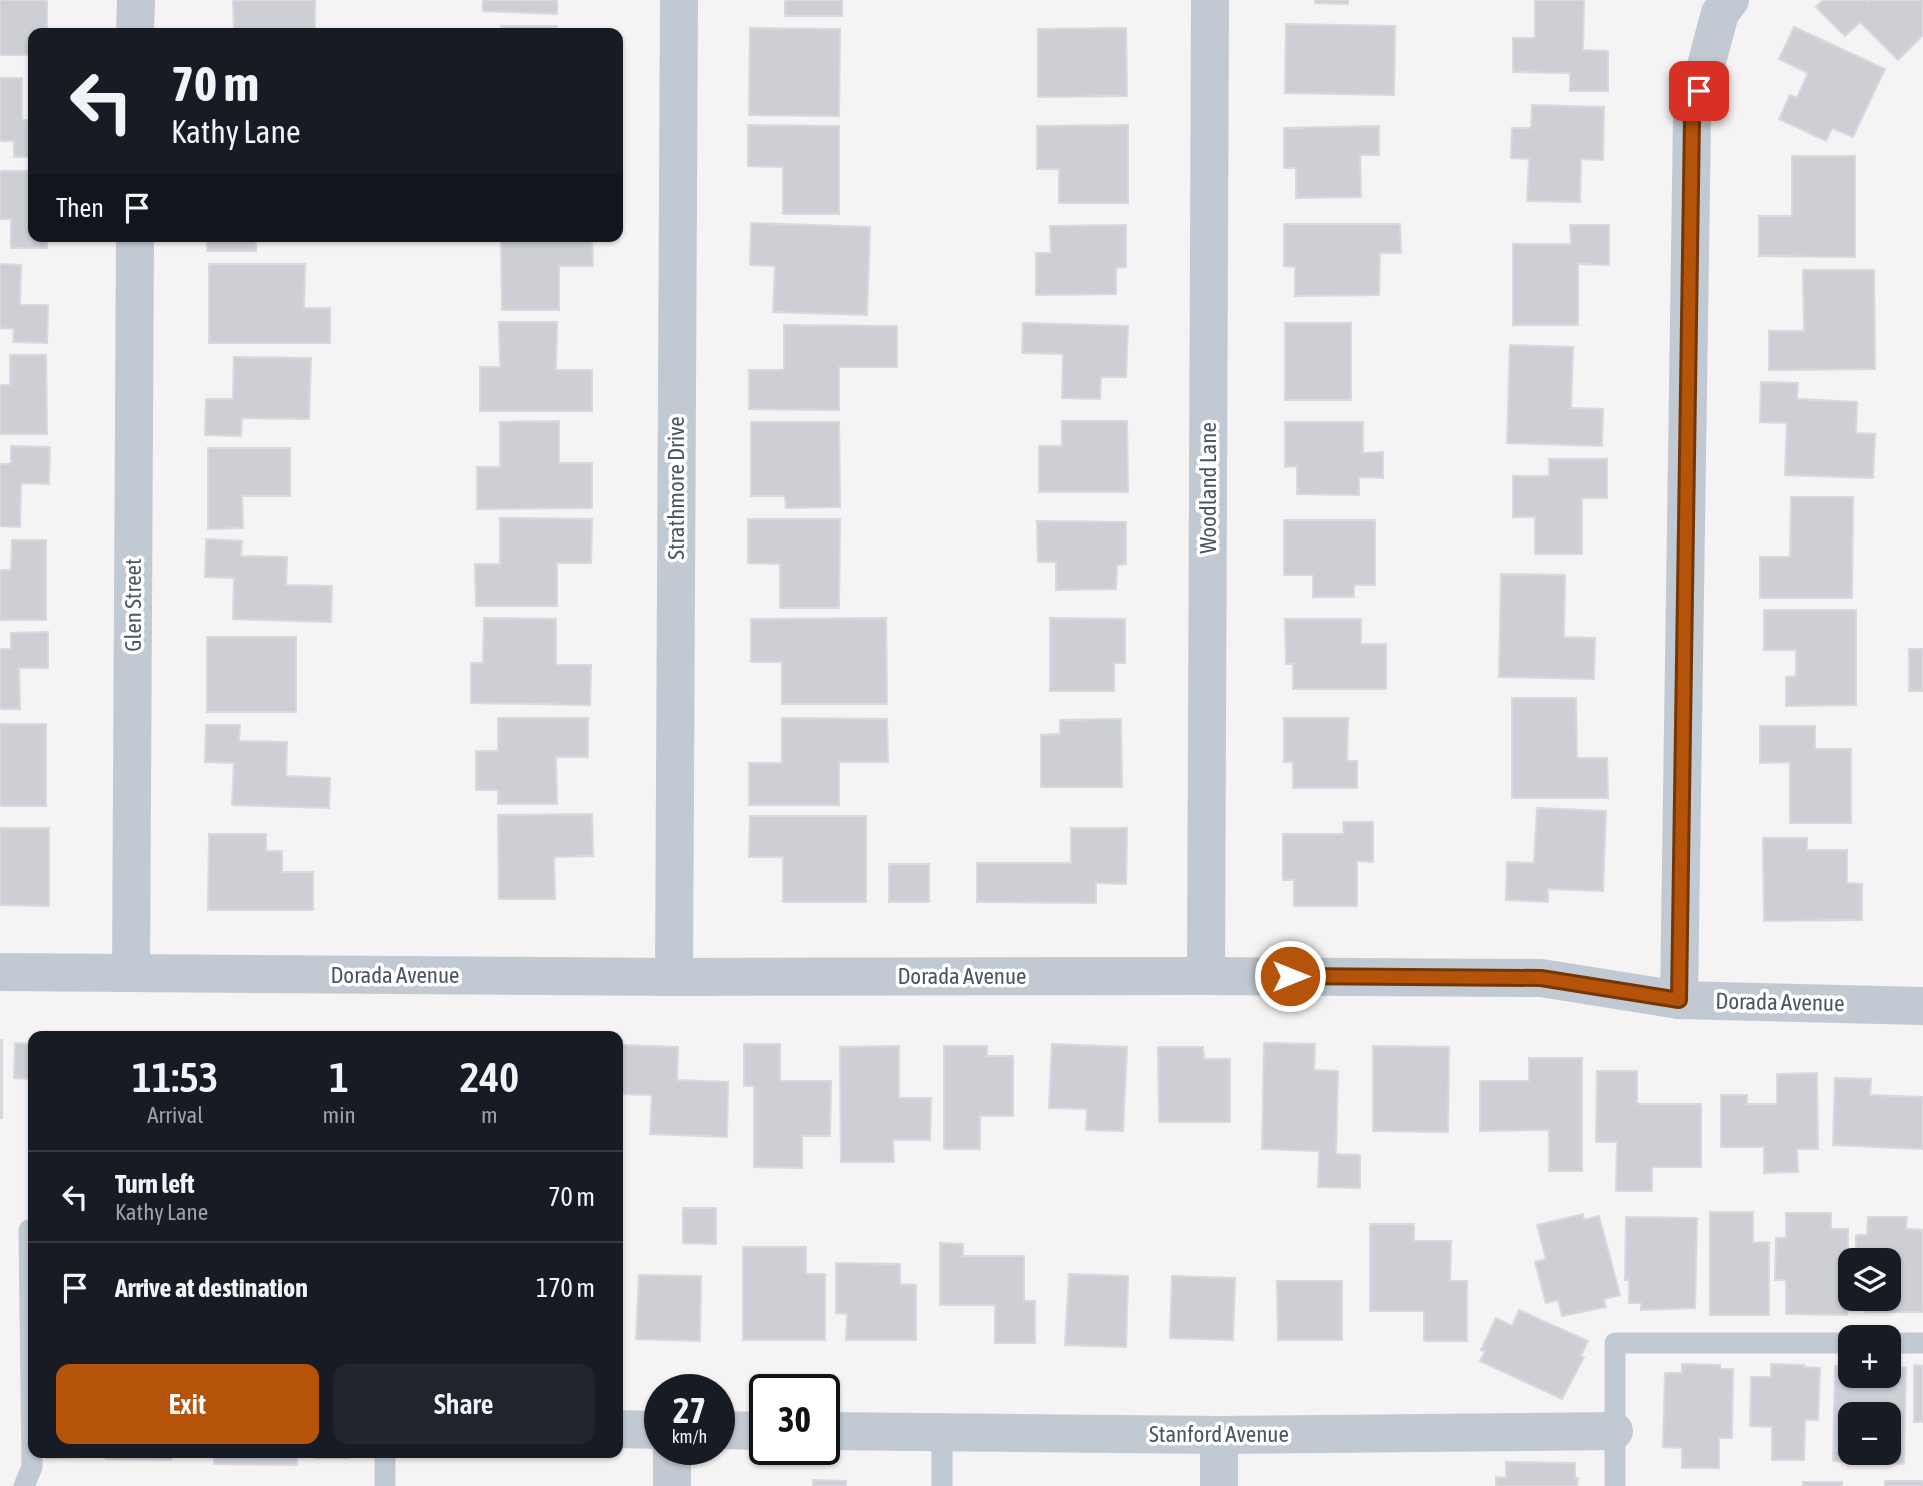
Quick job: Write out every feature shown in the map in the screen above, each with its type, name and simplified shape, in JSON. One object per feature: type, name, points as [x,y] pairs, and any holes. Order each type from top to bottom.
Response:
[{"type":"street","points":[[135,28],[136,0]]},
{"type":"street","name":"Strathmore Drive","points":[[674,977],[679,0]]},
{"type":"street","name":"Woodland Lane","points":[[1206,976],[1210,0]]},
{"type":"street","points":[[1679,1000],[1692,118],[1720,13],[1730,0]]},
{"type":"street","name":"Glen Street","points":[[131,973],[135,242]]},
{"type":"street","name":"Dorada Avenue","points":[[0,972],[674,977],[1541,978],[1679,1000],[1923,1006]]},
{"type":"street","points":[[623,1429],[644,1430]]},
{"type":"street","name":"Stanford Avenue","points":[[840,1431],[1219,1435],[1614,1431]]},
{"type":"street","points":[[1219,1435],[1219,1486]]},
{"type":"street","points":[[672,1465],[672,1486]]},
{"type":"lane","points":[[1615,1486],[1615,1343],[1838,1343]]},
{"type":"lane","points":[[1901,1343],[1923,1343]]},
{"type":"lane","points":[[942,1432],[942,1486]]},
{"type":"lane","points":[[24,1486],[33,1467],[33,1458]]},
{"type":"lane","points":[[385,1458],[386,1486]]},
{"type":"building","points":[[0,0],[47,0],[47,28],[28,28],[28,55],[0,55]]},
{"type":"building","points":[[233,0],[315,0],[315,28],[234,28]]},
{"type":"building","points":[[483,0],[557,0],[557,14],[483,11]]},
{"type":"building","points":[[785,0],[842,0],[842,16],[785,16]]},
{"type":"building","points":[[1315,0],[1348,0],[1348,4],[1315,3]]},
{"type":"building","points":[[1535,0],[1584,0],[1583,50],[1608,51],[1608,91],[1570,91],[1570,73],[1513,72],[1513,38],[1535,38]]},
{"type":"building","points":[[1823,0],[1923,0],[1923,35],[1898,60],[1860,22],[1845,36],[1816,7]]},
{"type":"building","points":[[1286,24],[1395,26],[1394,95],[1285,93]]},
{"type":"building","points":[[501,26],[557,26],[557,28]]},
{"type":"building","points":[[1794,27],[1885,69],[1853,137],[1832,128],[1826,141],[1779,119],[1790,95],[1797,98],[1808,73],[1779,59]]},
{"type":"building","points":[[750,28],[840,29],[839,116],[749,115]]},
{"type":"building","points":[[1126,28],[1127,96],[1038,97],[1038,29]]},
{"type":"building","points":[[0,78],[22,78],[22,120],[28,120],[28,157],[14,157],[14,141],[0,141]]},
{"type":"building","points":[[1532,105],[1604,107],[1603,160],[1581,159],[1580,202],[1527,201],[1529,159],[1511,158],[1512,128],[1531,128]]},
{"type":"building","points":[[748,125],[839,126],[839,214],[783,214],[783,167],[748,166]]},
{"type":"building","points":[[1128,125],[1128,203],[1059,203],[1059,169],[1037,169],[1037,126]]},
{"type":"building","points":[[1379,126],[1379,155],[1360,155],[1361,197],[1296,198],[1296,168],[1284,168],[1284,128]]},
{"type":"building","points":[[1792,156],[1855,156],[1855,257],[1759,256],[1759,216],[1792,216]]},
{"type":"building","points":[[0,171],[28,171],[28,242],[47,242],[47,248],[11,248],[11,219],[0,219]]},
{"type":"building","points":[[751,223],[870,227],[867,315],[773,312],[775,266],[750,265]]},
{"type":"building","points":[[1284,224],[1400,224],[1401,253],[1380,253],[1379,295],[1295,296],[1295,267],[1284,266]]},
{"type":"building","points":[[1126,225],[1126,267],[1116,268],[1116,294],[1036,295],[1036,253],[1051,253],[1050,226]]},
{"type":"building","points":[[1570,225],[1609,225],[1609,265],[1578,264],[1578,325],[1513,325],[1513,244],[1571,244]]},
{"type":"building","points":[[207,242],[256,242],[256,251],[207,251]]},
{"type":"building","points":[[501,242],[592,242],[593,266],[559,266],[559,310],[502,310]]},
{"type":"building","points":[[0,264],[21,265],[20,305],[48,305],[47,343],[13,342],[14,329],[0,328]]},
{"type":"building","points":[[209,264],[305,264],[304,308],[330,308],[330,343],[209,343]]},
{"type":"building","points":[[1803,270],[1874,270],[1875,369],[1769,370],[1769,331],[1804,331]]},
{"type":"building","points":[[499,322],[557,322],[556,370],[592,370],[592,411],[480,411],[480,367],[500,367]]},
{"type":"building","points":[[1023,323],[1128,326],[1126,377],[1101,377],[1100,399],[1062,398],[1063,354],[1022,353]]},
{"type":"building","points":[[1285,323],[1351,323],[1351,400],[1285,400]]},
{"type":"building","points":[[784,325],[897,326],[897,367],[839,367],[839,410],[749,409],[749,370],[784,370]]},
{"type":"building","points":[[1510,345],[1573,347],[1571,408],[1603,409],[1602,446],[1507,443]]},
{"type":"building","points":[[10,355],[46,355],[47,434],[0,434],[0,385],[10,385]]},
{"type":"building","points":[[234,357],[311,358],[309,419],[242,418],[241,436],[205,435],[206,399],[233,399]]},
{"type":"building","points":[[1761,382],[1798,383],[1797,399],[1857,402],[1856,433],[1875,434],[1873,478],[1785,475],[1787,423],[1760,422]]},
{"type":"building","points":[[559,421],[559,463],[592,463],[592,508],[477,509],[477,467],[500,467],[500,422]]},
{"type":"building","points":[[1062,421],[1127,421],[1128,492],[1039,492],[1039,446],[1062,446]]},
{"type":"building","points":[[751,422],[839,422],[840,507],[786,508],[785,496],[751,496]]},
{"type":"building","points":[[1285,422],[1363,422],[1363,453],[1383,452],[1383,478],[1359,477],[1359,495],[1297,494],[1297,466],[1285,467]]},
{"type":"building","points":[[11,446],[50,447],[49,484],[21,483],[20,527],[0,526],[0,464],[11,464]]},
{"type":"building","points":[[208,448],[290,448],[290,496],[242,496],[243,528],[208,529]]},
{"type":"building","points":[[1549,459],[1607,459],[1607,498],[1582,498],[1582,554],[1535,554],[1535,517],[1513,517],[1513,476],[1549,476]]},
{"type":"building","points":[[1791,497],[1853,497],[1852,598],[1760,598],[1760,557],[1790,557]]},
{"type":"building","points":[[500,518],[592,519],[591,563],[557,563],[557,606],[476,606],[475,564],[500,564]]},
{"type":"building","points":[[748,519],[840,519],[839,608],[780,608],[780,564],[748,563]]},
{"type":"building","points":[[1284,520],[1375,520],[1375,585],[1354,585],[1354,597],[1313,597],[1313,575],[1284,575]]},
{"type":"building","points":[[1037,521],[1126,522],[1126,564],[1117,565],[1116,589],[1056,590],[1056,562],[1038,562]]},
{"type":"building","points":[[206,539],[242,541],[241,556],[287,557],[286,585],[332,586],[331,622],[233,619],[234,578],[205,577]]},
{"type":"building","points":[[12,540],[46,540],[46,620],[0,620],[0,570],[11,570]]},
{"type":"building","points":[[1501,574],[1565,575],[1564,637],[1595,638],[1594,679],[1499,677]]},
{"type":"building","points":[[1764,610],[1856,610],[1856,705],[1786,706],[1786,677],[1796,676],[1796,650],[1764,650]]},
{"type":"building","points":[[484,618],[556,619],[556,665],[591,665],[590,705],[471,703],[471,663],[483,663]]},
{"type":"building","points":[[886,618],[887,704],[782,704],[782,662],[751,662],[751,619]]},
{"type":"building","points":[[1050,618],[1125,619],[1125,663],[1114,663],[1114,691],[1050,691]]},
{"type":"building","points":[[1285,619],[1361,619],[1361,644],[1386,644],[1386,689],[1293,689],[1293,664],[1286,664]]},
{"type":"building","points":[[48,632],[48,668],[19,668],[20,709],[0,709],[0,649],[11,649],[11,633]]},
{"type":"building","points":[[207,637],[296,637],[296,712],[207,712]]},
{"type":"building","points":[[1909,649],[1923,649],[1923,691],[1909,691]]},
{"type":"building","points":[[1512,698],[1576,698],[1577,758],[1607,758],[1608,798],[1512,798]]},
{"type":"building","points":[[498,718],[588,718],[588,757],[556,757],[557,804],[498,804],[498,790],[476,790],[476,751],[498,751]]},
{"type":"building","points":[[782,718],[887,719],[888,762],[839,762],[839,805],[749,805],[749,763],[782,763]]},
{"type":"building","points":[[1284,718],[1348,718],[1347,761],[1357,761],[1357,788],[1293,788],[1293,762],[1284,762]]},
{"type":"building","points":[[1121,719],[1122,787],[1041,787],[1041,735],[1060,734],[1060,720]]},
{"type":"building","points":[[0,724],[46,724],[46,806],[0,806]]},
{"type":"building","points":[[206,725],[240,725],[239,741],[287,742],[286,776],[330,778],[329,808],[232,805],[234,763],[205,762]]},
{"type":"building","points":[[1760,726],[1815,726],[1815,749],[1851,749],[1851,823],[1790,823],[1790,762],[1760,763]]},
{"type":"building","points":[[1537,808],[1606,811],[1603,891],[1548,889],[1548,902],[1506,900],[1507,862],[1534,863]]},
{"type":"building","points":[[592,814],[593,856],[554,857],[555,899],[499,899],[498,815]]},
{"type":"building","points":[[750,816],[866,816],[866,902],[783,902],[783,857],[749,857]]},
{"type":"building","points":[[1343,822],[1373,822],[1373,862],[1357,861],[1357,906],[1294,906],[1294,880],[1283,880],[1283,834],[1344,834]]},
{"type":"building","points":[[0,828],[49,828],[49,906],[0,905]]},
{"type":"building","points":[[1071,828],[1127,828],[1126,884],[1096,883],[1096,903],[977,902],[977,863],[1071,863]]},
{"type":"building","points":[[209,834],[266,834],[266,851],[282,851],[282,872],[313,872],[313,910],[208,910]]},
{"type":"building","points":[[1763,838],[1807,838],[1807,850],[1847,850],[1847,883],[1862,884],[1862,920],[1764,921]]},
{"type":"building","points":[[889,864],[929,864],[929,902],[889,902]]},
{"type":"building","points":[[2,1040],[2,1118],[0,1118]]},
{"type":"building","points":[[15,1043],[28,1044],[28,1079],[14,1078]]},
{"type":"building","points":[[1264,1043],[1315,1044],[1314,1070],[1338,1071],[1336,1154],[1360,1155],[1360,1188],[1318,1187],[1319,1151],[1262,1149]]},
{"type":"building","points":[[744,1044],[780,1044],[780,1081],[831,1081],[830,1136],[802,1136],[802,1168],[754,1167],[754,1086],[744,1086]]},
{"type":"building","points":[[1052,1044],[1127,1047],[1123,1131],[1086,1130],[1087,1109],[1049,1108]]},
{"type":"building","points":[[623,1045],[678,1047],[677,1080],[728,1082],[727,1137],[650,1134],[652,1095],[623,1094]]},
{"type":"building","points":[[899,1046],[899,1098],[931,1098],[930,1140],[893,1140],[894,1162],[841,1162],[840,1047]]},
{"type":"building","points":[[944,1046],[987,1046],[987,1056],[1013,1056],[1013,1116],[980,1116],[980,1149],[944,1149]]},
{"type":"building","points":[[1373,1046],[1449,1047],[1448,1132],[1373,1131]]},
{"type":"building","points":[[1158,1047],[1203,1047],[1204,1059],[1230,1059],[1230,1122],[1159,1122]]},
{"type":"building","points":[[1529,1058],[1582,1058],[1582,1171],[1549,1171],[1549,1130],[1480,1131],[1480,1081],[1529,1081]]},
{"type":"building","points":[[1597,1071],[1637,1071],[1637,1104],[1701,1104],[1701,1167],[1652,1167],[1652,1191],[1616,1191],[1617,1142],[1596,1142]]},
{"type":"building","points":[[1817,1073],[1818,1149],[1797,1149],[1798,1172],[1764,1173],[1764,1147],[1721,1147],[1721,1095],[1747,1095],[1747,1104],[1777,1104],[1777,1074]]},
{"type":"building","points":[[1835,1078],[1871,1079],[1870,1095],[1923,1097],[1923,1149],[1833,1145]]},
{"type":"building","points":[[683,1208],[716,1208],[716,1244],[683,1243]]},
{"type":"building","points":[[1710,1212],[1753,1212],[1753,1243],[1769,1242],[1769,1315],[1710,1315]]},
{"type":"building","points":[[1786,1213],[1831,1213],[1831,1229],[1848,1229],[1848,1248],[1838,1248],[1838,1311],[1847,1311],[1847,1315],[1786,1314],[1786,1280],[1775,1280],[1776,1238],[1786,1238]]},
{"type":"building","points":[[1583,1214],[1584,1220],[1599,1216],[1620,1295],[1604,1299],[1606,1307],[1562,1316],[1558,1300],[1546,1303],[1535,1262],[1546,1259],[1537,1225]]},
{"type":"building","points":[[1626,1217],[1697,1218],[1695,1308],[1641,1310],[1641,1303],[1629,1303],[1629,1280],[1625,1280]]},
{"type":"building","points":[[1868,1217],[1907,1217],[1906,1229],[1923,1230],[1923,1312],[1866,1312],[1901,1311],[1901,1248],[1856,1248],[1856,1235],[1867,1235]]},
{"type":"building","points":[[1370,1224],[1414,1224],[1414,1241],[1451,1241],[1450,1281],[1467,1281],[1467,1341],[1424,1341],[1424,1311],[1370,1311]]},
{"type":"building","points":[[940,1243],[963,1244],[963,1256],[1024,1256],[1024,1301],[1035,1301],[1035,1343],[995,1343],[995,1305],[940,1305]]},
{"type":"building","points":[[743,1247],[806,1247],[806,1274],[825,1274],[825,1340],[743,1340]]},
{"type":"building","points":[[836,1263],[900,1264],[900,1284],[916,1285],[916,1340],[846,1340],[847,1314],[836,1313]]},
{"type":"building","points":[[1069,1274],[1128,1276],[1126,1347],[1065,1345]]},
{"type":"building","points":[[639,1275],[701,1276],[700,1341],[636,1339]]},
{"type":"building","points":[[1172,1276],[1235,1278],[1233,1340],[1170,1338]]},
{"type":"building","points":[[1277,1281],[1342,1281],[1342,1340],[1278,1340]]},
{"type":"building","points":[[1519,1310],[1588,1341],[1581,1356],[1584,1357],[1562,1399],[1480,1361],[1485,1351],[1481,1350],[1496,1318],[1512,1326]]},
{"type":"building","points":[[1682,1364],[1720,1365],[1720,1369],[1733,1369],[1732,1438],[1719,1438],[1719,1468],[1682,1468],[1682,1448],[1663,1447],[1665,1373],[1682,1373]]},
{"type":"building","points":[[1771,1364],[1820,1368],[1818,1420],[1805,1420],[1804,1460],[1772,1460],[1772,1427],[1750,1426],[1751,1377],[1771,1377]]},
{"type":"building","points":[[1914,1365],[1923,1366],[1923,1422],[1914,1422]]},
{"type":"building","points":[[1835,1366],[1838,1366],[1838,1388],[1901,1388],[1901,1367],[1906,1367],[1904,1464],[1901,1464],[1901,1402],[1838,1402],[1838,1461],[1833,1461]]},
{"type":"building","points":[[171,1458],[171,1460],[106,1459]]},
{"type":"building","points":[[214,1458],[297,1458],[297,1465],[214,1464]]},
{"type":"building","points":[[1506,1462],[1575,1463],[1577,1486],[1496,1486],[1496,1477],[1506,1478]]},
{"type":"building","points":[[813,1480],[846,1481],[846,1486],[813,1486]]},
{"type":"building","points":[[1885,1481],[1923,1481],[1923,1486],[1885,1486]]},
{"type":"building","points":[[1803,1482],[1842,1482],[1842,1486],[1803,1486]]},
{"type":"route","points":[[1290,976],[1541,978],[1679,1000],[1692,118],[1699,91]]}]
